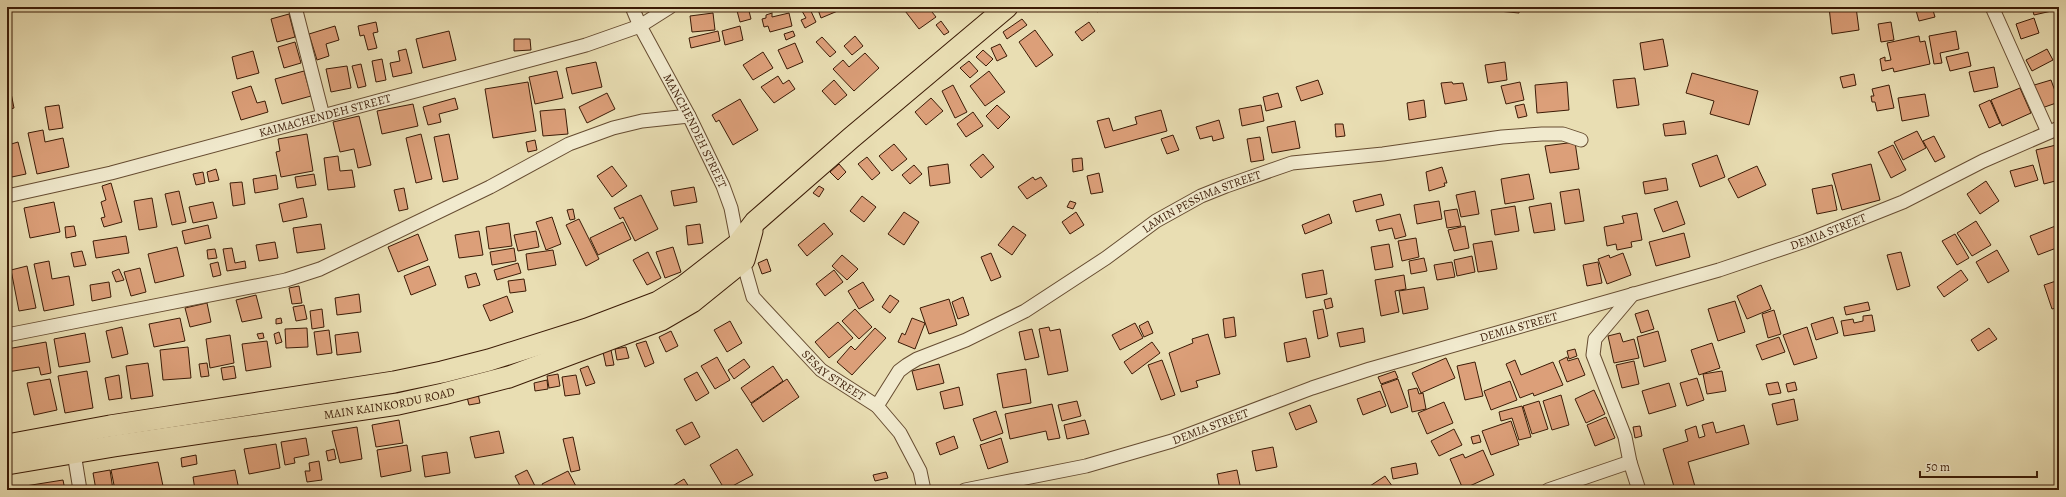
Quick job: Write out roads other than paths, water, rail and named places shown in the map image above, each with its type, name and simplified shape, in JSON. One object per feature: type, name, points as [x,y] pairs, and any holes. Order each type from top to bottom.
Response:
[{"type":"main road","points":[[7,445],[112,436],[394,382],[489,360],[588,330],[658,302],[741,252],[755,222],[856,133],[1007,7]]},
{"type":"main road","name":"MAIN KAINKORDU ROAD","points":[[7,464],[74,453],[112,436],[398,404],[509,377],[661,320],[692,302],[741,252]]},
{"type":"main road","points":[[394,382],[398,404]]},
{"type":"street","points":[[295,7],[322,116]]},
{"type":"street","name":"MANCHENDEH STREET","points":[[632,7],[640,26],[689,116],[723,186],[731,208],[741,252]]},
{"type":"street","name":"KAIMACHENDEH STREET","points":[[7,196],[111,173],[586,45],[640,26],[670,7]]},
{"type":"street","points":[[1992,7],[2053,130]]},
{"type":"street","points":[[7,335],[286,280],[320,269],[490,187],[569,144],[628,124],[689,116]]},
{"type":"street","name":"DEMIA STREET","points":[[965,490],[1086,466],[1165,443],[1312,388],[1363,371],[1719,270],[1805,241],[1903,202],[1983,162],[2053,130]]},
{"type":"street","name":"LAMIN PESSIMA STREET","points":[[877,406],[899,371],[907,365],[917,359],[985,332],[1026,311],[1106,258],[1156,221],[1201,196],[1226,186],[1292,163],[1383,154],[1502,137],[1563,134],[1581,140]]},
{"type":"street","name":"SESAY STREET","points":[[741,252],[753,297],[821,370],[877,406],[900,433],[920,471],[924,490]]},
{"type":"street","points":[[1633,294],[1600,331],[1593,346],[1593,355],[1625,437],[1630,462],[1639,490]]},
{"type":"street","points":[[74,453],[80,490]]},
{"type":"street","points":[[1548,490],[1630,462]]}]
